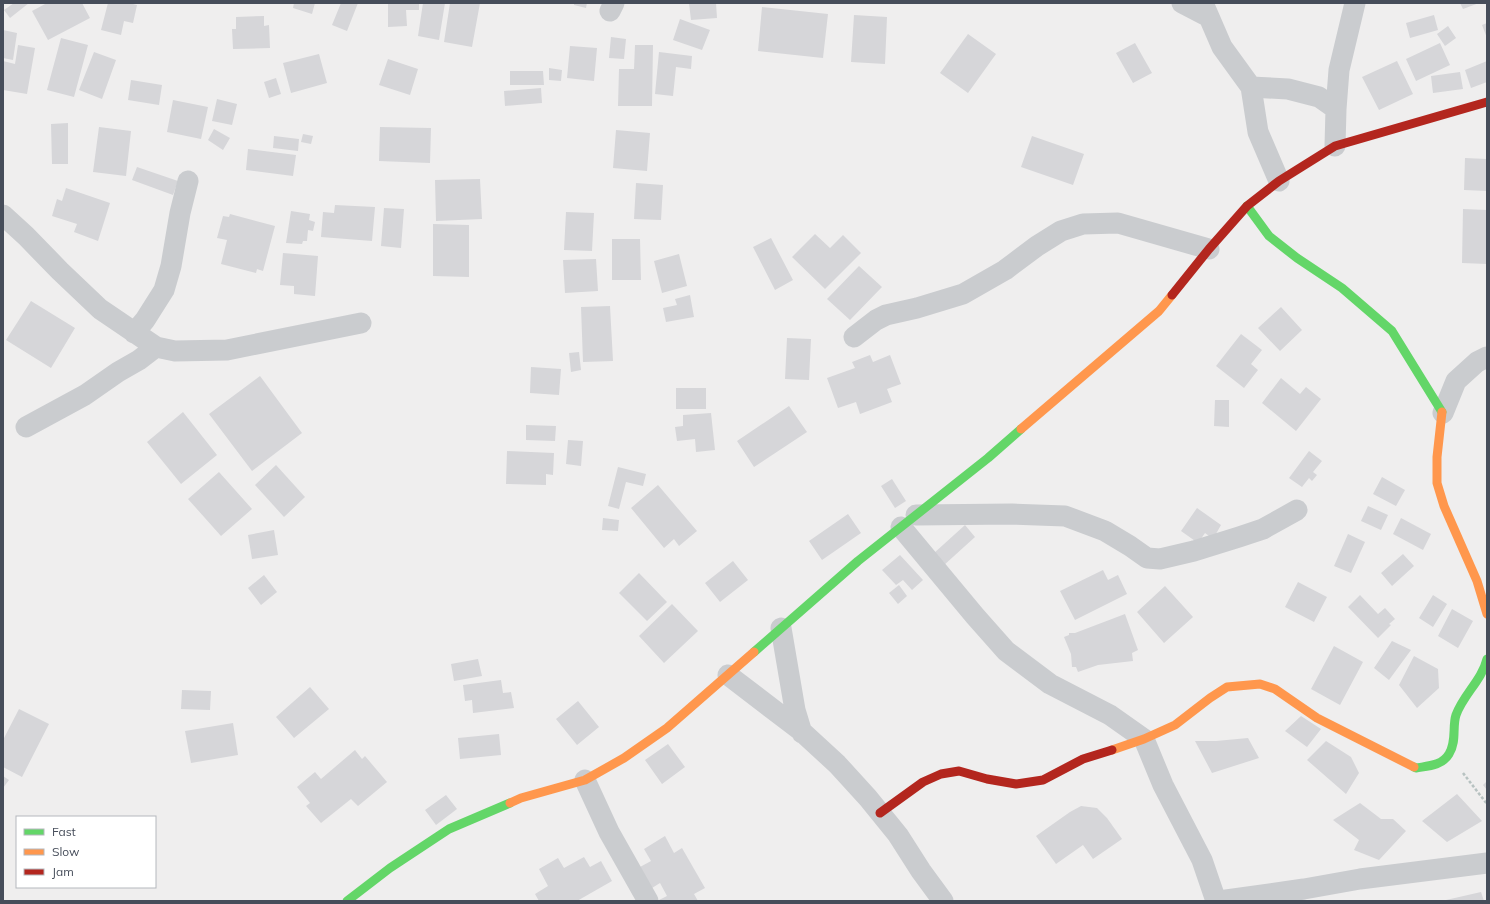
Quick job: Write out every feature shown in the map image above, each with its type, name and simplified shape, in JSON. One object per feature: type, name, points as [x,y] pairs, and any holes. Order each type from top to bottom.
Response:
[{"type":"street","points":[[1182,3],[1205,9],[1222,47],[1251,87],[1258,132],[1279,181]]},
{"type":"street","points":[[1335,146],[1336,109],[1340,70],[1355,3]]},
{"type":"street","points":[[1251,87],[1288,89],[1320,97],[1336,109]]},
{"type":"street","points":[[347,901],[390,868],[449,829],[521,798],[585,780],[624,758],[667,728],[858,561],[988,458],[1159,311],[1209,249],[1247,206],[1279,181],[1335,146],[1487,102]]},
{"type":"street","points":[[134,333],[145,320],[164,290],[171,266],[180,213],[188,181]]},
{"type":"street","points":[[1247,206],[1269,236],[1297,258],[1342,288],[1392,331],[1443,413]]},
{"type":"street","points":[[3,215],[100,309],[156,347],[175,351],[227,350],[361,323]]},
{"type":"street","points":[[854,337],[876,320],[886,315],[917,308],[963,294],[1005,270],[1036,246],[1061,231],[1083,224],[1118,223],[1209,249]]},
{"type":"street","points":[[26,427],[85,395],[118,372],[139,360],[156,347]]},
{"type":"street","points":[[1487,357],[1477,362],[1456,381],[1443,413],[1438,440],[1437,483],[1444,506],[1477,578],[1487,614]]},
{"type":"street","points":[[908,521],[1012,514],[1065,516],[1106,530],[1147,558],[1160,559],[1194,551],[1257,531],[1297,510]]},
{"type":"street","points":[[908,521],[975,616],[1006,651],[1050,684],[1110,715],[1144,739],[1163,785],[1202,860],[1216,901]]},
{"type":"street","points":[[781,628],[795,710],[802,732]]},
{"type":"street","points":[[880,813],[923,782],[941,774],[959,771],[987,779],[1016,784],[1043,780],[1083,759],[1144,739],[1174,725],[1227,687],[1260,684],[1275,689],[1317,718],[1416,768],[1436,765],[1449,755],[1455,737],[1454,717],[1461,703],[1485,668],[1487,659]]},
{"type":"street","points":[[728,675],[802,732],[837,764],[898,835],[921,871],[943,901]]},
{"type":"street","points":[[585,780],[610,832],[648,901]]},
{"type":"street","points":[[1219,901],[1360,879],[1487,863]]},
{"type":"path","points":[[1449,755],[1487,804]]},
{"type":"building","points":[[14,3],[29,3],[10,18],[4,10]]},
{"type":"building","points":[[47,3],[82,3],[90,18],[48,40],[32,11]]},
{"type":"building","points":[[108,3],[129,3],[137,5],[133,23],[124,21],[121,35],[101,30]]},
{"type":"building","points":[[294,3],[315,3],[312,14],[293,8]]},
{"type":"building","points":[[341,3],[358,3],[347,31],[332,25]]},
{"type":"building","points":[[388,3],[419,3],[419,10],[406,10],[407,26],[388,27]]},
{"type":"building","points":[[423,3],[445,3],[439,40],[418,36]]},
{"type":"building","points":[[450,3],[480,3],[472,47],[444,42]]},
{"type":"building","points":[[574,3],[587,3],[586,8],[574,5]]},
{"type":"building","points":[[689,3],[716,3],[717,18],[691,20]]},
{"type":"building","points":[[1460,3],[1479,3],[1463,9]]},
{"type":"building","points":[[762,7],[828,14],[823,58],[758,51]]},
{"type":"building","points":[[854,15],[887,17],[885,64],[851,62]]},
{"type":"building","points":[[1434,15],[1438,30],[1410,38],[1406,23]]},
{"type":"building","points":[[264,16],[264,26],[269,25],[270,48],[233,49],[232,29],[236,29],[236,17]]},
{"type":"building","points":[[680,19],[710,30],[702,50],[673,40]]},
{"type":"building","points":[[1487,23],[1487,38],[1482,25]]},
{"type":"building","points":[[1448,26],[1456,38],[1445,46],[1437,34]]},
{"type":"building","points":[[3,30],[17,33],[13,60],[3,58]]},
{"type":"building","points":[[968,34],[996,54],[968,93],[940,73]]},
{"type":"building","points":[[611,37],[626,39],[624,59],[609,58]]},
{"type":"building","points":[[61,38],[88,45],[74,97],[47,90]]},
{"type":"building","points":[[1135,43],[1152,73],[1133,83],[1116,53]]},
{"type":"building","points":[[1440,43],[1450,65],[1416,81],[1406,59]]},
{"type":"building","points":[[18,45],[35,48],[27,94],[3,90],[3,61],[15,64]]},
{"type":"building","points":[[635,45],[653,45],[652,106],[618,106],[619,69],[634,69]]},
{"type":"building","points":[[570,46],[597,48],[594,81],[567,78]]},
{"type":"building","points":[[94,52],[116,60],[102,99],[79,90]]},
{"type":"building","points":[[659,52],[692,56],[691,69],[676,67],[673,96],[655,94]]},
{"type":"building","points":[[319,54],[327,83],[291,93],[283,63]]},
{"type":"building","points":[[388,59],[418,69],[410,95],[379,85]]},
{"type":"building","points":[[1397,61],[1413,94],[1379,110],[1362,77]]},
{"type":"building","points":[[1487,61],[1487,82],[1471,88],[1465,70]]},
{"type":"building","points":[[549,68],[562,70],[561,81],[549,80]]},
{"type":"building","points":[[510,71],[543,71],[544,85],[510,85]]},
{"type":"building","points":[[1460,72],[1463,89],[1433,93],[1431,76]]},
{"type":"building","points":[[276,78],[281,94],[269,98],[264,82]]},
{"type":"building","points":[[131,80],[162,85],[159,105],[128,100]]},
{"type":"building","points":[[541,88],[542,103],[505,106],[504,91]]},
{"type":"building","points":[[217,99],[237,104],[232,125],[212,121]]},
{"type":"building","points":[[173,100],[208,107],[201,139],[167,132]]},
{"type":"building","points":[[68,123],[68,164],[52,164],[51,124]]},
{"type":"building","points":[[99,127],[131,131],[126,176],[93,172]]},
{"type":"building","points":[[380,127],[431,128],[430,163],[379,161]]},
{"type":"building","points":[[214,129],[230,138],[223,150],[208,140]]},
{"type":"building","points":[[616,130],[650,133],[647,171],[613,168]]},
{"type":"building","points":[[303,134],[313,136],[311,144],[301,142]]},
{"type":"building","points":[[274,136],[299,139],[298,151],[273,148]]},
{"type":"building","points":[[1032,136],[1084,154],[1073,185],[1021,167]]},
{"type":"building","points":[[248,149],[296,155],[293,176],[246,170]]},
{"type":"building","points":[[1465,158],[1487,159],[1487,191],[1464,190]]},
{"type":"building","points":[[137,167],[178,181],[173,195],[132,180]]},
{"type":"building","points":[[480,179],[482,219],[436,221],[435,180]]},
{"type":"building","points":[[636,183],[663,185],[661,220],[634,219]]},
{"type":"building","points":[[66,188],[110,203],[98,241],[74,232],[77,224],[52,216],[57,199],[62,201]]},
{"type":"building","points":[[335,205],[375,207],[372,241],[321,237],[323,212],[334,213]]},
{"type":"building","points":[[384,208],[404,209],[401,248],[381,246]]},
{"type":"building","points":[[1463,209],[1487,210],[1487,264],[1462,263]]},
{"type":"building","points":[[291,211],[310,214],[309,220],[315,222],[313,231],[308,230],[307,241],[303,241],[302,244],[286,243]]},
{"type":"building","points":[[566,212],[594,213],[592,251],[564,250]]},
{"type":"building","points":[[230,214],[275,226],[263,271],[257,269],[256,273],[221,264],[227,240],[217,238],[223,216],[229,217]]},
{"type":"building","points":[[433,224],[469,225],[469,277],[433,276]]},
{"type":"building","points":[[815,234],[830,248],[843,235],[861,253],[825,289],[792,257]]},
{"type":"building","points":[[771,238],[793,280],[775,290],[753,247]]},
{"type":"building","points":[[612,239],[640,239],[641,280],[612,280]]},
{"type":"building","points":[[283,253],[318,256],[315,296],[294,294],[294,286],[280,285]]},
{"type":"building","points":[[679,254],[687,286],[662,293],[654,261]]},
{"type":"building","points":[[596,259],[598,291],[565,293],[563,260]]},
{"type":"building","points":[[859,266],[882,287],[850,320],[827,299]]},
{"type":"building","points":[[690,295],[694,317],[666,322],[663,308],[677,305],[675,299]]},
{"type":"building","points":[[31,301],[75,328],[51,368],[6,340]]},
{"type":"building","points":[[610,306],[613,361],[583,362],[581,307]]},
{"type":"building","points":[[1281,307],[1302,330],[1280,351],[1258,328]]},
{"type":"building","points":[[1241,334],[1262,350],[1251,364],[1258,370],[1244,388],[1216,366]]},
{"type":"building","points":[[787,338],[811,339],[809,380],[785,379]]},
{"type":"building","points":[[579,352],[581,370],[571,372],[569,353]]},
{"type":"building","points":[[870,355],[873,362],[890,355],[901,384],[887,389],[892,402],[860,414],[856,402],[838,408],[827,378],[855,368],[852,362]]},
{"type":"building","points":[[531,367],[561,369],[559,395],[530,393]]},
{"type":"building","points":[[260,376],[302,433],[252,471],[209,414]]},
{"type":"building","points":[[1281,378],[1300,394],[1306,387],[1321,399],[1296,431],[1262,403]]},
{"type":"building","points":[[676,388],[706,388],[706,409],[676,409]]},
{"type":"building","points":[[1215,400],[1229,400],[1229,427],[1214,426]]},
{"type":"building","points":[[789,406],[807,432],[754,467],[737,441]]},
{"type":"building","points":[[183,412],[217,455],[181,484],[147,442]]},
{"type":"building","points":[[711,413],[715,450],[696,452],[695,439],[677,441],[675,427],[683,426],[683,415]]},
{"type":"building","points":[[526,425],[556,426],[555,441],[526,440]]},
{"type":"building","points":[[568,440],[583,441],[581,466],[566,464]]},
{"type":"building","points":[[507,451],[554,453],[553,475],[546,474],[546,485],[506,484]]},
{"type":"building","points":[[1309,451],[1322,461],[1313,472],[1317,475],[1312,481],[1309,478],[1302,487],[1289,478]]},
{"type":"building","points":[[276,465],[305,497],[284,517],[255,485]]},
{"type":"building","points":[[618,467],[646,474],[643,486],[626,482],[619,509],[608,506]]},
{"type":"building","points":[[219,472],[252,509],[221,536],[188,499]]},
{"type":"building","points":[[1382,477],[1405,490],[1396,506],[1373,494]]},
{"type":"building","points":[[892,479],[906,501],[895,508],[881,486]]},
{"type":"building","points":[[658,485],[697,531],[679,546],[674,539],[664,548],[631,508]]},
{"type":"building","points":[[1368,506],[1388,515],[1381,530],[1361,521]]},
{"type":"building","points":[[1197,508],[1221,525],[1213,539],[1205,533],[1198,543],[1181,531]]},
{"type":"building","points":[[848,514],[861,533],[822,560],[809,541]]},
{"type":"building","points":[[603,518],[619,520],[618,531],[602,530]]},
{"type":"building","points":[[1401,518],[1431,534],[1423,550],[1393,534]]},
{"type":"building","points":[[965,525],[975,537],[943,566],[933,554]]},
{"type":"building","points":[[274,530],[278,555],[252,559],[248,535]]},
{"type":"building","points":[[1348,534],[1365,542],[1351,573],[1334,566]]},
{"type":"building","points":[[1403,554],[1414,566],[1392,586],[1381,573]]},
{"type":"building","points":[[900,555],[923,580],[912,590],[903,580],[896,585],[882,570]]},
{"type":"building","points":[[733,561],[748,580],[720,602],[705,583]]},
{"type":"building","points":[[1103,570],[1108,580],[1118,575],[1127,594],[1075,620],[1060,591]]},
{"type":"building","points":[[639,573],[667,602],[647,621],[619,593]]},
{"type":"building","points":[[264,575],[277,592],[261,605],[248,588]]},
{"type":"building","points":[[1298,582],[1327,597],[1314,622],[1285,607]]},
{"type":"building","points":[[899,585],[907,596],[898,604],[889,593]]},
{"type":"building","points":[[1165,586],[1193,617],[1164,643],[1137,612]]},
{"type":"building","points":[[1360,595],[1378,614],[1385,608],[1395,619],[1378,638],[1348,607]]},
{"type":"building","points":[[1433,595],[1447,604],[1433,627],[1419,618]]},
{"type":"building","points":[[672,604],[698,631],[664,663],[639,636]]},
{"type":"building","points":[[1452,609],[1473,621],[1458,648],[1438,636]]},
{"type":"building","points":[[1125,614],[1138,650],[1132,653],[1133,661],[1098,665],[1078,672],[1076,667],[1072,667],[1071,654],[1064,637],[1069,635],[1069,633],[1075,633]]},
{"type":"building","points":[[1392,641],[1411,650],[1389,680],[1374,668]]},
{"type":"building","points":[[1334,646],[1363,662],[1340,705],[1311,689]]},
{"type":"building","points":[[1414,656],[1438,669],[1439,688],[1417,708],[1399,685]]},
{"type":"building","points":[[478,659],[482,676],[454,681],[451,664]]},
{"type":"building","points":[[501,680],[503,693],[511,692],[514,708],[473,713],[472,700],[465,701],[463,685]]},
{"type":"building","points":[[310,687],[329,709],[294,738],[276,717]]},
{"type":"building","points":[[182,690],[211,691],[210,710],[181,709]]},
{"type":"building","points":[[578,701],[599,727],[577,745],[556,719]]},
{"type":"building","points":[[19,709],[49,724],[22,777],[3,767],[3,740]]},
{"type":"building","points":[[1301,716],[1321,729],[1307,747],[1285,731]]},
{"type":"building","points":[[233,723],[238,755],[191,763],[185,731]]},
{"type":"building","points":[[499,734],[501,755],[460,759],[458,738]]},
{"type":"building","points":[[1248,738],[1259,758],[1212,773],[1195,741],[1216,741]]},
{"type":"building","points":[[1326,741],[1351,757],[1359,773],[1346,794],[1307,760]]},
{"type":"building","points":[[668,744],[685,767],[662,784],[645,760]]},
{"type":"building","points":[[355,750],[362,759],[365,756],[387,782],[358,806],[351,799],[321,823],[306,806],[310,803],[297,787],[315,772],[321,779]]},
{"type":"building","points":[[3,776],[9,780],[3,788]]},
{"type":"building","points":[[1487,781],[1487,790],[1483,785]]},
{"type":"building","points":[[1457,794],[1482,821],[1447,842],[1422,821]]},
{"type":"building","points":[[446,795],[457,809],[436,825],[425,810]]},
{"type":"building","points":[[1360,803],[1381,819],[1393,819],[1406,831],[1379,860],[1354,850],[1359,840],[1333,820]]},
{"type":"building","points":[[1081,806],[1097,808],[1107,818],[1122,839],[1093,859],[1083,845],[1056,864],[1036,836]]},
{"type":"building","points":[[665,836],[674,853],[682,848],[705,888],[694,894],[698,901],[657,901],[667,896],[660,883],[652,888],[640,867],[651,861],[644,849]]},
{"type":"building","points":[[584,857],[590,867],[601,861],[612,881],[577,901],[539,901],[535,894],[548,886],[539,869],[558,858],[564,868]]},
{"type":"building","points":[[1481,892],[1484,901],[1446,901],[1446,900]]},
{"type":"traffic: fast","points":[[1247,206],[1269,236],[1297,258],[1342,288],[1392,331],[1442,412]]},
{"type":"traffic: fast","points":[[754,652],[858,561],[988,458],[1021,429]]},
{"type":"traffic: fast","points":[[1414,767],[1434,765],[1442,761],[1449,754],[1454,739],[1454,724],[1456,715],[1463,701],[1485,667],[1487,659]]},
{"type":"traffic: fast","points":[[347,901],[390,868],[449,829],[510,803]]},
{"type":"traffic: slow","points":[[1021,429],[1159,311],[1172,295]]},
{"type":"traffic: slow","points":[[1442,412],[1437,457],[1437,483],[1444,506],[1477,581],[1487,614]]},
{"type":"traffic: slow","points":[[510,803],[521,798],[585,780],[624,758],[667,728],[754,652]]},
{"type":"traffic: slow","points":[[1112,750],[1144,739],[1175,725],[1227,687],[1260,684],[1275,689],[1317,718],[1414,767]]},
{"type":"traffic: jam","points":[[1172,295],[1209,249],[1247,206],[1279,181],[1335,146],[1487,102]]},
{"type":"traffic: jam","points":[[880,813],[923,782],[941,774],[959,771],[987,779],[1016,784],[1043,780],[1083,759],[1112,750]]}]
